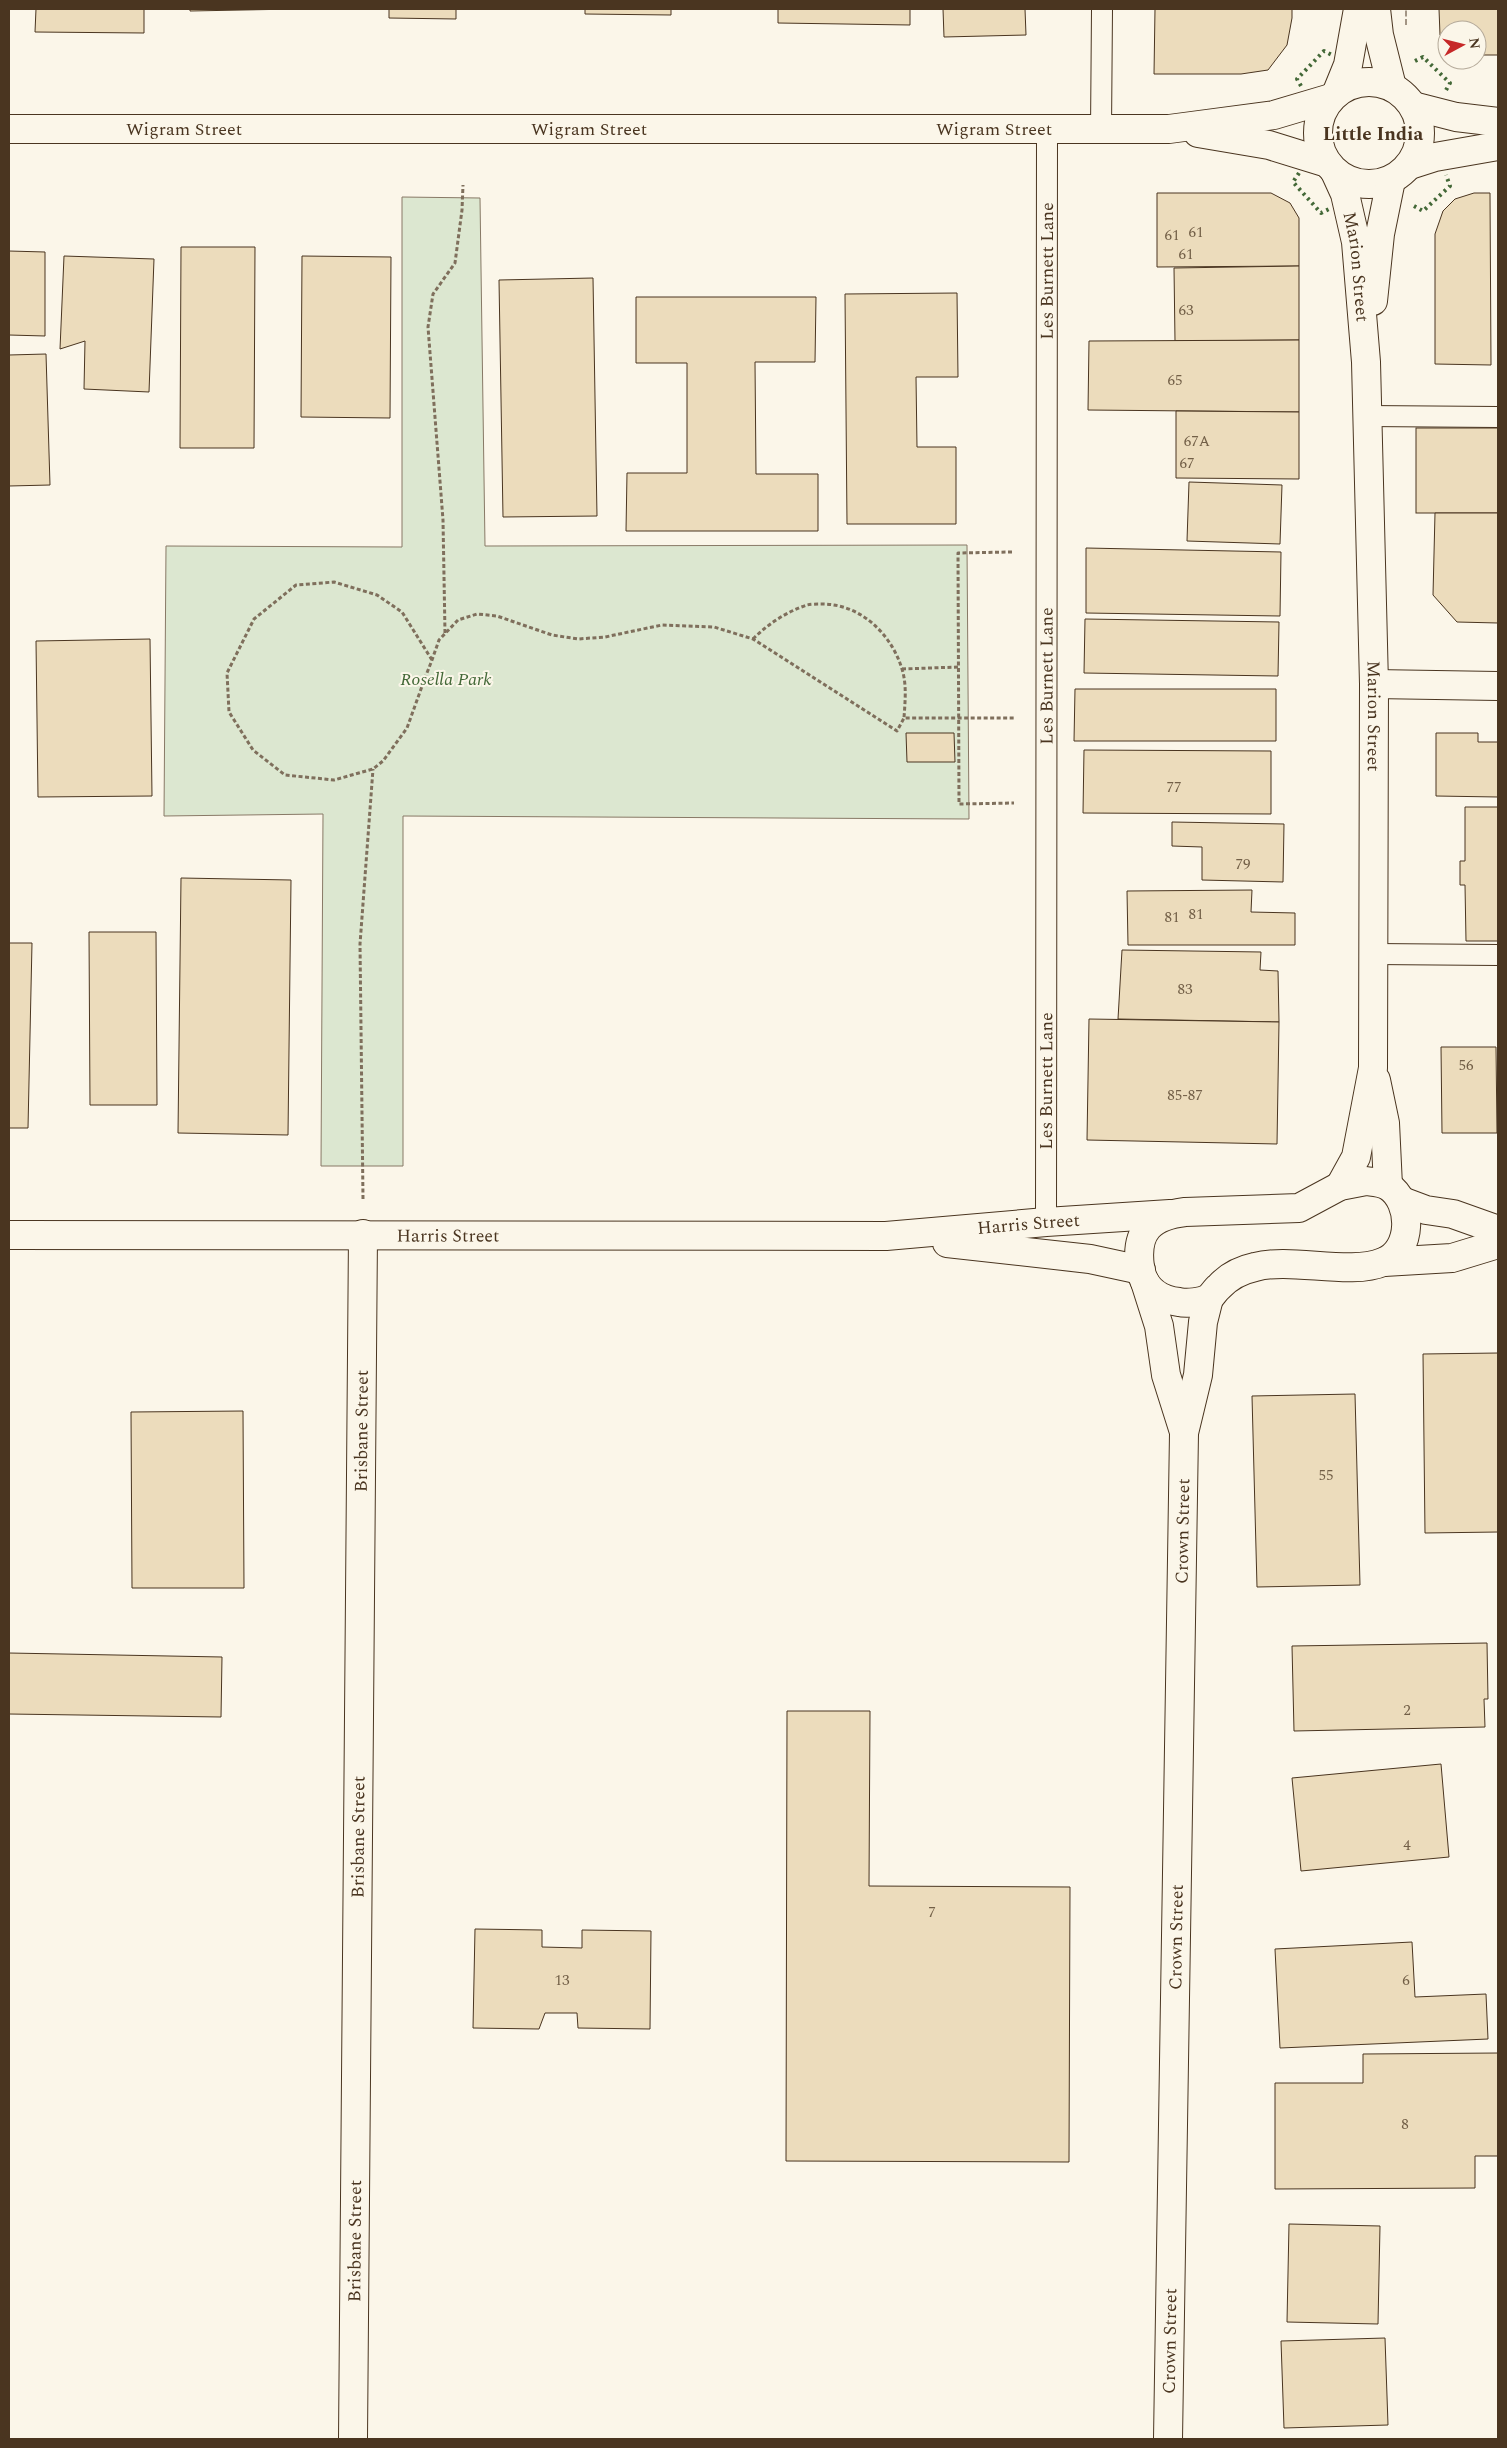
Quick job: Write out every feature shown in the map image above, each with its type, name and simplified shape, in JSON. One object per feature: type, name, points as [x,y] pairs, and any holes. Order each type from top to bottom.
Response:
[{"type":"street","points":[[1358,9],[1348,65],[1334,95],[1322,113],[1318,130],[1319,147],[1331,168],[1348,180],[1376,185],[1435,157],[1498,146]]},
{"type":"street","points":[[1376,9],[1379,35],[1392,87]]},
{"type":"street","points":[[1334,95],[1350,85],[1379,82],[1392,87],[1413,106],[1420,120],[1421,136],[1418,151],[1401,172]]},
{"type":"street","name":"Wigram Street","points":[[9,129],[1169,129],[1274,114],[1334,95]]},
{"type":"street","points":[[1413,106],[1456,117],[1498,122]]},
{"type":"street","name":"Wigram Street","points":[[1169,129],[1269,145],[1331,168]]},
{"type":"street","name":"Marion Street","points":[[1331,168],[1345,194],[1356,242],[1366,362],[1374,684],[1373,1068],[1356,1157],[1340,1186]]},
{"type":"street","name":"Marion Street","points":[[1366,362],[1380,234],[1401,172]]},
{"type":"street","points":[[1374,684],[1498,686]]},
{"type":"street","name":"Marion Street","points":[[1373,1068],[1385,1122],[1395,1193],[1406,1211],[1407,1224],[1400,1248],[1384,1262]]},
{"type":"street","name":"Harris Street","points":[[9,1235],[886,1236],[1046,1222],[1299,1208],[1340,1186],[1366,1181],[1395,1193]]},
{"type":"street","points":[[1395,1193],[1426,1210],[1453,1214],[1498,1230]]},
{"type":"street","name":"Crown Street","points":[[1170,1214],[1154,1221],[1146,1229],[1141,1241],[1143,1276],[1159,1326],[1166,1375],[1184,1433]]},
{"type":"street","name":"Brisbane Street","points":[[353,2439],[363,1234]]},
{"type":"street","name":"Harris Street","points":[[886,1236],[1090,1259],[1143,1276]]},
{"type":"street","points":[[1143,1276],[1154,1294],[1166,1300],[1181,1303],[1209,1298],[1227,1279],[1256,1266],[1362,1266],[1384,1262],[1452,1258],[1498,1244]]},
{"type":"street","name":"Crown Street","points":[[1168,2439],[1184,1433],[1198,1375],[1203,1322],[1209,1298]]},
{"type":"lane","points":[[1100,130],[1102,9]]},
{"type":"lane","name":"Les Burnett Lane","points":[[1046,130],[1044,718],[1046,1222]]},
{"type":"lane","points":[[1366,416],[1498,416]]},
{"type":"lane","points":[[1374,954],[1498,956]]},
{"type":"path","points":[[445,633],[442,520],[428,327],[433,294],[455,263],[462,210],[463,185]]},
{"type":"path","points":[[1044,803],[959,804],[958,553],[1045,552]]},
{"type":"path","points":[[432,660],[402,612],[377,595],[334,582],[296,585],[254,618],[227,673],[229,712],[252,750],[285,775],[334,780],[373,769],[383,761],[407,728],[432,660],[439,640],[458,620],[477,614],[497,616],[552,635],[578,640],[605,637],[662,625],[714,627],[753,639],[897,730],[904,718],[905,689],[902,668],[883,634],[870,620],[854,610],[833,604],[808,604],[768,624],[753,639]]},
{"type":"path","points":[[902,668],[958,667]]},
{"type":"path","points":[[904,718],[1044,718]]},
{"type":"path","points":[[363,1234],[360,944],[373,769]]},
{"type":"green space","name":"Rosella Park","points":[[402,197],[480,198],[485,546],[967,545],[969,819],[403,816],[403,1166],[321,1166],[323,814],[164,816],[166,546],[402,547]]},
{"type":"building","points":[[36,9],[144,9],[144,33],[35,32]]},
{"type":"building","points":[[190,9],[296,9],[190,11]]},
{"type":"building","points":[[389,9],[456,9],[456,19],[389,18]]},
{"type":"building","points":[[585,9],[671,9],[671,15],[585,14]]},
{"type":"building","points":[[778,9],[910,9],[910,25],[778,23]]},
{"type":"building","points":[[943,9],[1025,9],[1026,35],[944,37]]},
{"type":"building","points":[[1155,9],[1292,9],[1292,18],[1287,45],[1268,70],[1241,74],[1154,74]]},
{"type":"building","points":[[1439,9],[1498,9],[1498,55],[1487,55],[1487,20],[1439,20]]},
{"type":"building","points":[[1157,193],[1271,193],[1290,203],[1299,218],[1299,266],[1157,267]]},
{"type":"building","points":[[1474,193],[1490,193],[1491,365],[1435,364],[1435,234],[1443,211],[1455,199]]},
{"type":"building","points":[[181,247],[255,247],[254,448],[180,448]]},
{"type":"building","points":[[9,251],[45,252],[45,336],[9,335]]},
{"type":"building","points":[[64,256],[154,259],[149,392],[84,389],[85,341],[60,349]]},
{"type":"building","points":[[302,256],[391,257],[390,418],[301,417]]},
{"type":"building","points":[[1299,266],[1299,340],[1175,341],[1174,268]]},
{"type":"building","points":[[593,278],[597,516],[503,517],[499,280]]},
{"type":"building","points":[[957,293],[958,377],[916,377],[917,447],[956,447],[956,524],[847,524],[845,294]]},
{"type":"building","points":[[636,297],[816,297],[815,362],[755,362],[756,474],[818,474],[818,531],[626,531],[627,473],[687,473],[687,363],[636,363]]},
{"type":"building","points":[[1299,340],[1299,412],[1088,410],[1089,341]]},
{"type":"building","points":[[46,354],[50,485],[9,486],[9,355]]},
{"type":"building","points":[[1176,411],[1299,412],[1299,479],[1176,478]]},
{"type":"building","points":[[1416,428],[1498,428],[1498,513],[1416,513]]},
{"type":"building","points":[[1189,482],[1282,485],[1280,544],[1187,541]]},
{"type":"building","points":[[1435,513],[1498,513],[1498,623],[1457,622],[1433,595]]},
{"type":"building","points":[[1086,548],[1281,552],[1280,616],[1086,613]]},
{"type":"building","points":[[1085,619],[1279,622],[1278,676],[1084,673]]},
{"type":"building","points":[[150,639],[152,796],[38,797],[36,641]]},
{"type":"building","points":[[1075,689],[1276,689],[1276,741],[1074,741]]},
{"type":"building","points":[[906,733],[954,733],[955,762],[907,762]]},
{"type":"building","points":[[1436,733],[1478,733],[1478,742],[1498,742],[1498,797],[1436,796]]},
{"type":"building","points":[[1084,750],[1271,751],[1271,814],[1083,813]]},
{"type":"building","points":[[1465,807],[1498,807],[1498,941],[1466,941],[1465,885],[1460,885],[1460,861],[1465,861]]},
{"type":"building","points":[[1172,822],[1284,824],[1283,882],[1202,880],[1202,847],[1172,846]]},
{"type":"building","points":[[181,878],[291,880],[288,1135],[178,1133]]},
{"type":"building","points":[[1252,890],[1251,912],[1295,913],[1295,945],[1128,945],[1127,891]]},
{"type":"building","points":[[89,932],[156,932],[157,1105],[90,1105]]},
{"type":"building","points":[[9,943],[32,943],[28,1128],[9,1128]]},
{"type":"building","points":[[1122,950],[1261,952],[1260,970],[1278,971],[1279,1022],[1118,1019]]},
{"type":"building","points":[[1089,1019],[1279,1022],[1277,1144],[1087,1140]]},
{"type":"building","points":[[1441,1047],[1496,1047],[1497,1133],[1442,1133]]},
{"type":"building","points":[[1498,1353],[1498,1532],[1425,1533],[1423,1354]]},
{"type":"building","points":[[1355,1394],[1360,1585],[1257,1587],[1252,1396]]},
{"type":"building","points":[[243,1411],[244,1588],[132,1588],[131,1412]]},
{"type":"building","points":[[1487,1643],[1488,1699],[1484,1699],[1485,1727],[1294,1731],[1292,1646]]},
{"type":"building","points":[[9,1653],[222,1657],[221,1717],[9,1714]]},
{"type":"building","points":[[787,1711],[870,1711],[869,1886],[1070,1887],[1069,2162],[786,2161]]},
{"type":"building","points":[[1441,1764],[1449,1857],[1301,1871],[1292,1778]]},
{"type":"building","points":[[475,1929],[542,1930],[542,1947],[582,1948],[582,1930],[651,1931],[650,2029],[578,2028],[577,2013],[545,2013],[539,2029],[473,2028]]},
{"type":"building","points":[[1412,1942],[1415,1997],[1486,1994],[1488,2039],[1280,2048],[1275,1949]]},
{"type":"building","points":[[1498,2053],[1498,2156],[1475,2156],[1475,2188],[1275,2189],[1275,2083],[1363,2083],[1363,2054]]},
{"type":"building","points":[[1289,2224],[1380,2226],[1378,2324],[1287,2322]]},
{"type":"building","points":[[1385,2338],[1388,2425],[1284,2428],[1281,2341]]},
{"type":"hedge","points":[[1301,86],[1297,79],[1324,51],[1332,55]]},
{"type":"hedge","points":[[1415,61],[1423,57],[1450,83],[1445,92]]},
{"type":"hedge","points":[[1299,173],[1293,182],[1321,213],[1331,208]]},
{"type":"hedge","points":[[1414,206],[1423,211],[1450,186],[1446,175]]},
{"type":"fence","points":[[1406,9],[1406,25]]},
{"type":"district","name":"Little India","points":[[1373,134]]}]
